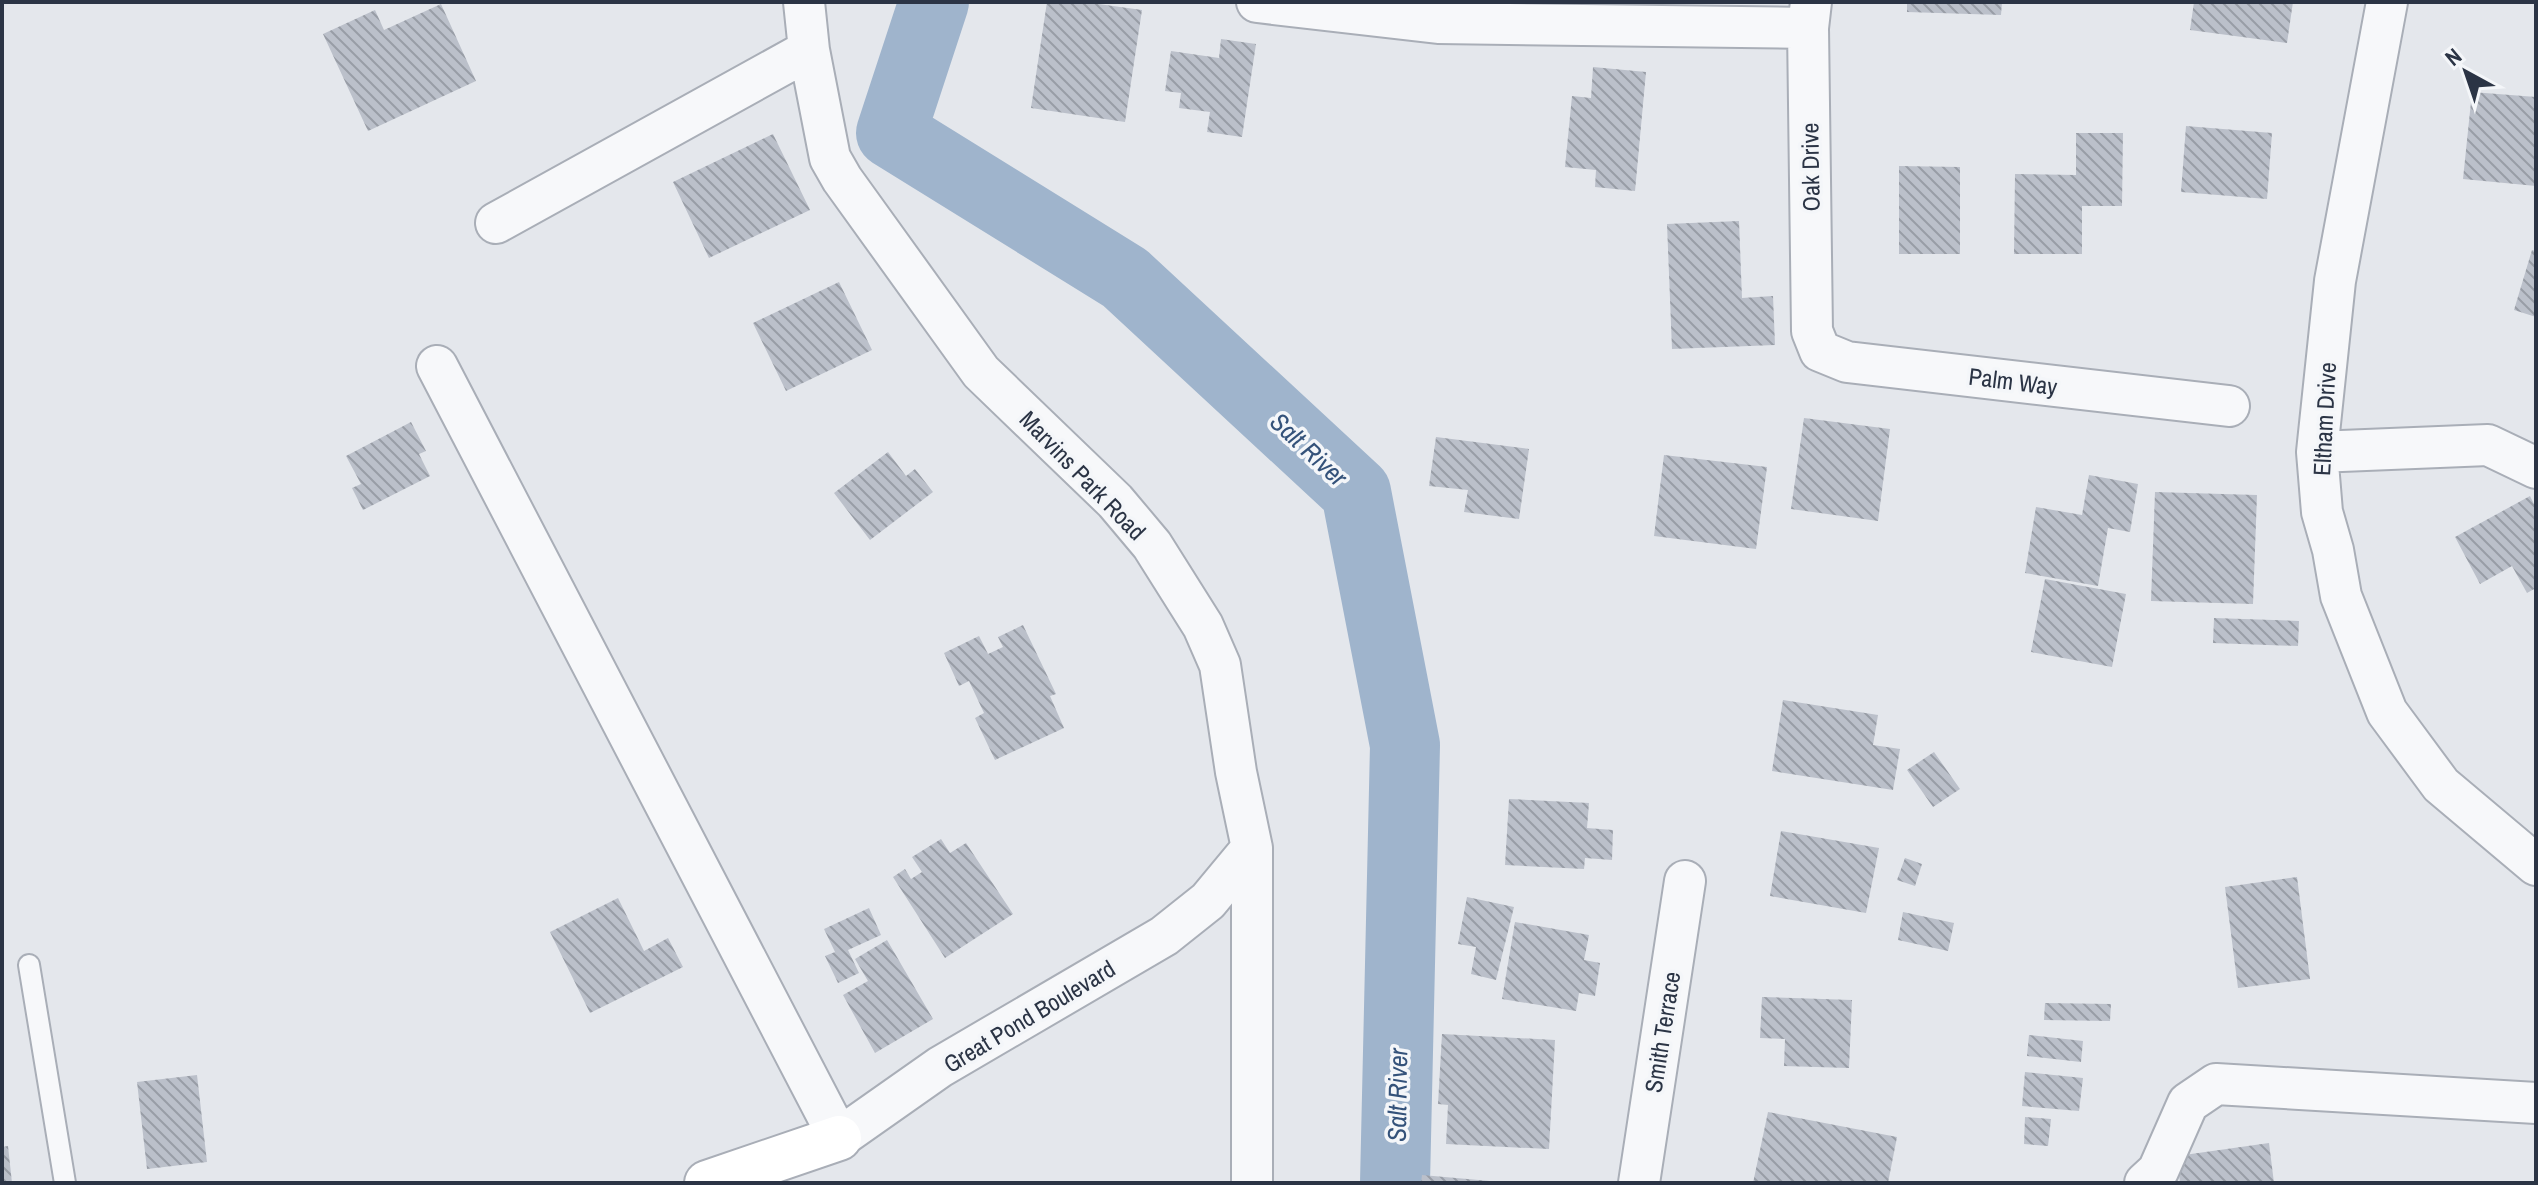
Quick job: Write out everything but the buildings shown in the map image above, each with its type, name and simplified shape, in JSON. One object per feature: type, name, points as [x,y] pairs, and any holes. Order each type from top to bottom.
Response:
[{"type":"street","name":"Marvins Park Road","points":[[804,2],[809,50],[830,158],[842,179],[981,372],[1115,501],[1152,545],[1203,626],[1220,665],[1236,772],[1252,848],[1252,1183]]},
{"type":"street","points":[[1257,2],[1438,23],[1809,15]]},
{"type":"street","name":"Eltham Drive","points":[[2387,2],[2335,281],[2317,452],[2322,512],[2341,596],[2387,712],[2441,785],[2536,865]]},
{"type":"street","name":"Oak Drive","points":[[1809,15],[1812,331]]},
{"type":"street","points":[[496,223],[809,50]]},
{"type":"street","name":"Palm Way","points":[[1812,331],[1820,351],[1847,362],[2229,406]]},
{"type":"street","points":[[437,366],[839,1138],[707,1183]]},
{"type":"street","points":[[2317,452],[2488,445],[2536,468]]},
{"type":"street","name":"Great Pond Boulevard","points":[[805,1183],[839,1138],[940,1067],[1164,936],[1208,901],[1252,848]]},
{"type":"street","name":"Smith Terrace","points":[[1639,1183],[1685,881]]},
{"type":"street","points":[[2145,1183],[2158,1171],[2188,1103],[2216,1084],[2536,1103]]},
{"type":"lane","points":[[29,965],[65,1183]]},
{"type":"waterway","name":"Salt River","points":[[934,2],[891,133],[1125,278],[1356,492],[1405,745],[1395,1183]]}]
